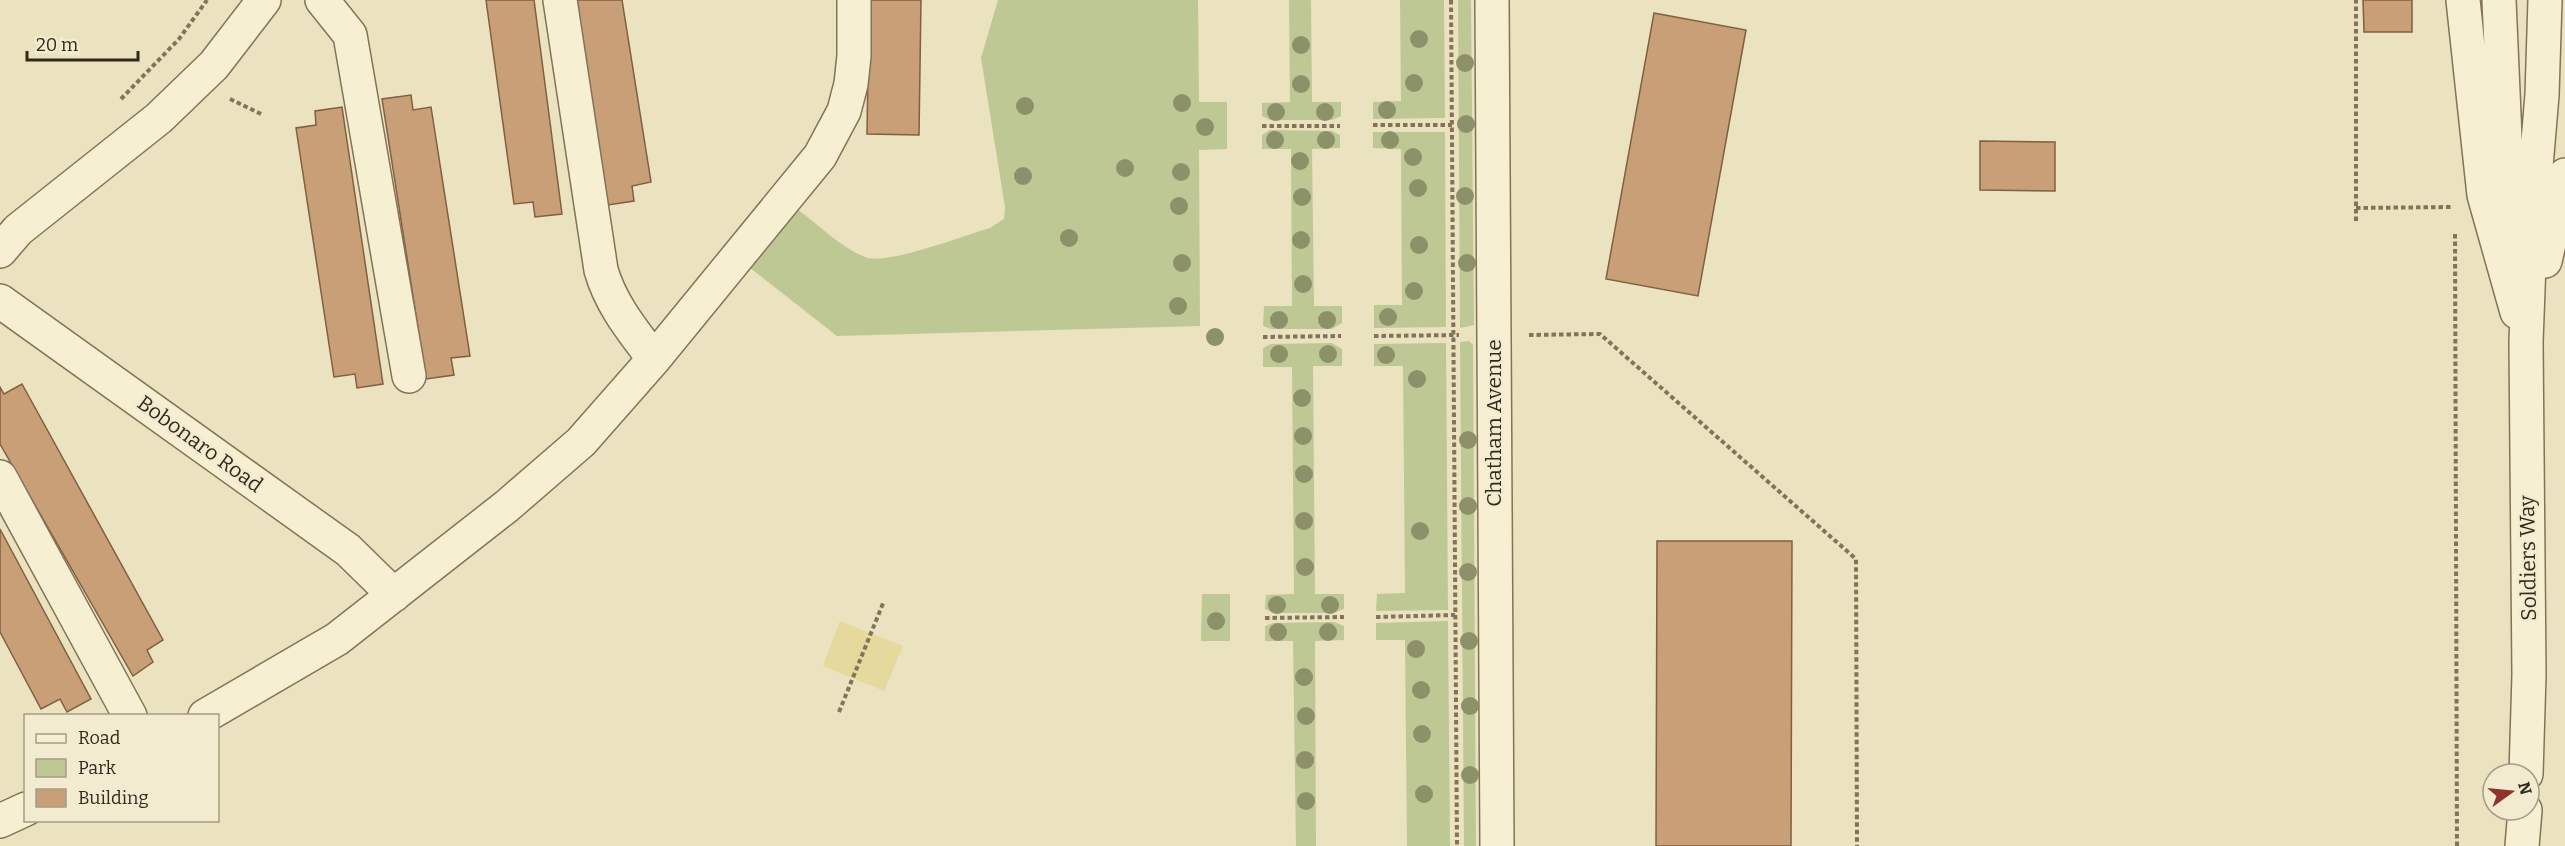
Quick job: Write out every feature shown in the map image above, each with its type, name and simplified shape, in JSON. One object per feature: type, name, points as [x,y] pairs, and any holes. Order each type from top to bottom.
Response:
[{"type":"street","points":[[0,251],[18,230],[159,118],[214,65],[264,0]]},
{"type":"street","points":[[322,0],[350,35],[409,376]]},
{"type":"street","points":[[560,0],[601,270],[606,289],[623,319],[654,359]]},
{"type":"street","points":[[208,714],[337,639],[507,506],[581,442],[654,359],[820,156],[844,111],[851,84],[854,56],[854,0]]},
{"type":"street","name":"Chatham Avenue","points":[[1492,0],[1497,846]]},
{"type":"street","name":"Soldiers Way","points":[[2463,0],[2484,195],[2526,342]]},
{"type":"street","name":"Soldiers Way","points":[[2499,0],[2507,184],[2526,342]]},
{"type":"street","name":"Soldiers Way","points":[[2526,762],[2529,663],[2526,342],[2545,0]]},
{"type":"street","name":"Soldiers Way","points":[[2526,342],[2565,175]]},
{"type":"street","name":"Bobonaro Road","points":[[0,301],[348,550],[394,595]]},
{"type":"street","points":[[0,477],[129,714]]},
{"type":"street","points":[[0,821],[24,810]]},
{"type":"street","points":[[2522,846],[2524,822]]},
{"type":"path","points":[[120,101],[179,39],[207,0]]},
{"type":"path","points":[[1451,0],[1457,846]]},
{"type":"path","points":[[2356,0],[2356,221]]},
{"type":"path","points":[[1373,125],[1452,125]]},
{"type":"path","points":[[1262,126],[1340,126]]},
{"type":"path","points":[[2356,208],[2455,207],[2455,197]]},
{"type":"path","points":[[2455,229],[2457,846]]},
{"type":"path","points":[[1374,336],[1600,334],[1856,559],[1857,846]]},
{"type":"path","points":[[1263,337],[1341,336]]},
{"type":"path","points":[[839,712],[884,601]]},
{"type":"path","points":[[1376,617],[1455,615]]},
{"type":"path","points":[[1265,618],[1344,617]]},
{"type":"green space","points":[[998,0],[1198,0],[1199,102],[1227,102],[1227,149],[1199,150],[1200,326],[837,336],[749,267],[797,209],[847,248],[875,259],[907,254],[945,243],[990,228],[1004,219],[1005,207],[981,58]]},
{"type":"green space","points":[[1289,0],[1311,0],[1312,102],[1341,102],[1341,116],[1332,120],[1270,120],[1262,116],[1262,103],[1290,102]]},
{"type":"green space","points":[[1400,0],[1444,0],[1445,118],[1373,119],[1373,102],[1401,101]]},
{"type":"green space","points":[[1458,0],[1471,0],[1474,325],[1460,328]]},
{"type":"green space","points":[[1270,130],[1332,131],[1340,135],[1340,148],[1312,149],[1314,306],[1342,306],[1342,323],[1332,329],[1271,329],[1263,326],[1264,306],[1292,306],[1291,149],[1262,149],[1262,135]]},
{"type":"green space","points":[[1373,132],[1445,132],[1446,327],[1374,328],[1374,305],[1402,305],[1401,149],[1373,148]]},
{"type":"green space","points":[[1469,341],[1473,345],[1476,846],[1464,846],[1460,342]]},
{"type":"green space","points":[[1332,343],[1342,349],[1342,366],[1313,366],[1315,594],[1344,594],[1344,609],[1333,613],[1273,613],[1265,609],[1266,595],[1294,594],[1292,367],[1263,367],[1263,348],[1271,344]]},
{"type":"green space","points":[[1446,343],[1448,610],[1376,611],[1377,594],[1405,593],[1403,366],[1374,366],[1374,344]]},
{"type":"green space","points":[[1202,594],[1230,594],[1230,641],[1201,641]]},
{"type":"green space","points":[[1448,621],[1450,846],[1407,846],[1405,640],[1376,640],[1376,623]]},
{"type":"green space","points":[[1334,622],[1344,626],[1344,640],[1315,641],[1316,846],[1296,846],[1293,641],[1265,641],[1265,626],[1273,623]]},
{"type":"sand","points":[[840,621],[903,646],[884,691],[823,666]]},
{"type":"building","points":[[486,0],[534,0],[562,214],[535,217],[533,202],[514,204]]},
{"type":"building","points":[[575,0],[622,0],[651,182],[632,186],[634,201],[608,205]]},
{"type":"building","points":[[869,0],[921,0],[919,135],[867,134]]},
{"type":"building","points":[[2363,0],[2412,0],[2412,32],[2364,32]]},
{"type":"building","points":[[1654,13],[1746,30],[1698,296],[1606,279]]},
{"type":"building","points":[[411,95],[413,110],[431,107],[470,356],[451,358],[454,375],[426,379],[382,99]]},
{"type":"building","points":[[342,107],[383,384],[357,388],[355,374],[334,377],[296,128],[316,125],[315,111]]},
{"type":"building","points":[[1980,141],[2055,142],[2055,191],[1980,190]]},
{"type":"building","points":[[22,384],[163,640],[147,650],[153,662],[133,676],[0,444],[0,387],[4,394]]},
{"type":"building","points":[[0,529],[91,699],[67,712],[60,699],[41,709],[0,632]]},
{"type":"building","points":[[1657,541],[1792,541],[1791,846],[1656,846]]}]
